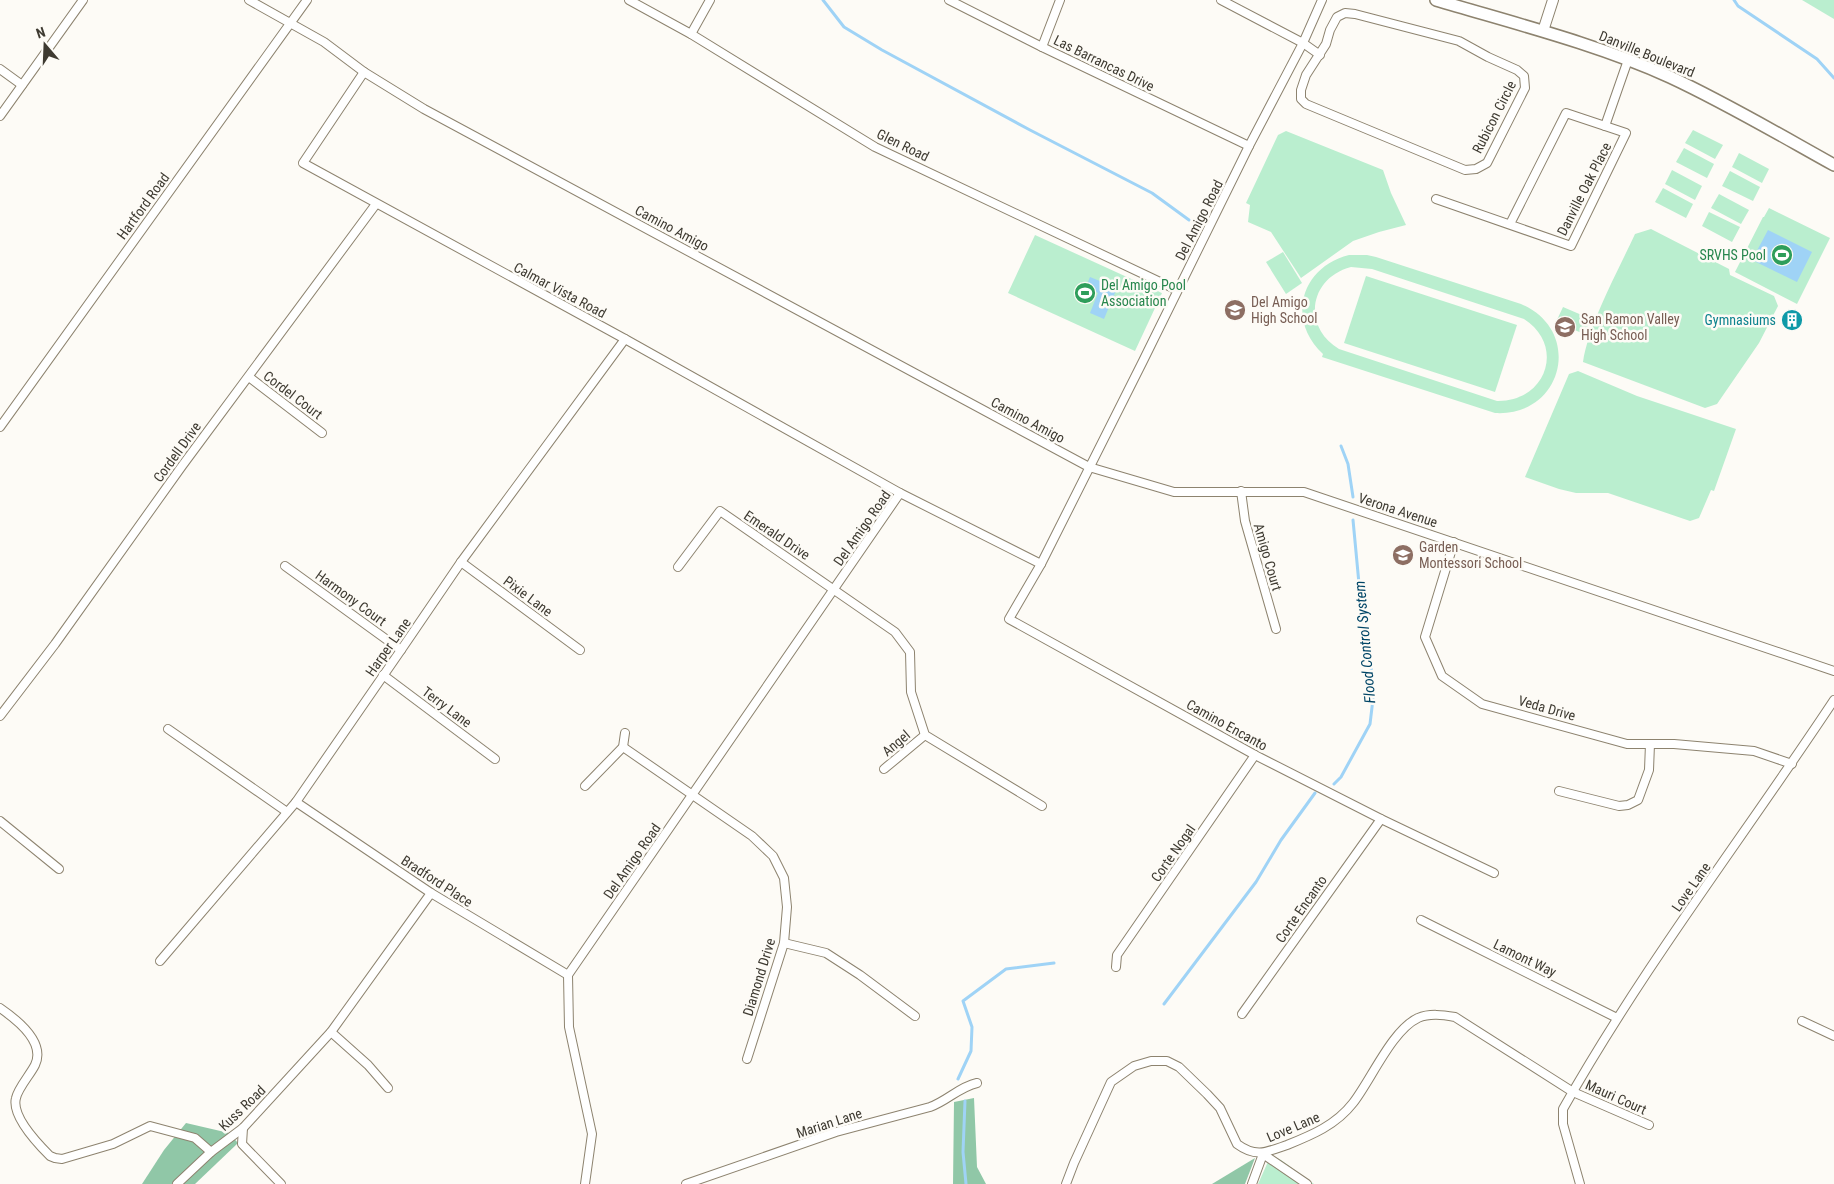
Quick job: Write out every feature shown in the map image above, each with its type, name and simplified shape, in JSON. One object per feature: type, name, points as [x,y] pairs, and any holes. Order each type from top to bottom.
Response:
[{"type":"main road","name":"Danville Boulevard","points":[[1436,0],[1543,31],[1669,76],[1834,164]]},
{"type":"street","points":[[0,116],[83,0]]},
{"type":"street","name":"Camino Amigo","points":[[249,0],[324,42],[364,72],[424,108],[1089,466]]},
{"type":"street","name":"Hartford Road","points":[[0,427],[307,0]]},
{"type":"street","name":"Glen Road","points":[[629,0],[691,34],[875,147],[1177,290]]},
{"type":"street","points":[[691,34],[710,0]]},
{"type":"street","name":"Las Barrancas Drive","points":[[949,0],[1042,47],[1250,146]]},
{"type":"street","points":[[1042,47],[1060,0]]},
{"type":"street","points":[[1220,0],[1303,43],[1320,55]]},
{"type":"street","name":"Del Amigo Road","points":[[568,975],[900,493],[1040,564],[1303,43],[1322,0]]},
{"type":"street","points":[[1543,31],[1553,0]]},
{"type":"street","name":"Rubicon Circle","points":[[1345,13],[1355,14],[1459,41],[1521,73],[1524,76],[1525,88],[1487,163],[1465,170],[1306,104],[1301,99],[1301,90],[1306,75],[1320,55],[1337,17],[1345,13]]},
{"type":"street","name":"Danville Oak Place","points":[[1605,126],[1628,60]]},
{"type":"street","points":[[0,69],[22,85]]},
{"type":"street","name":"Calmar Vista Road","points":[[364,72],[303,163],[626,339],[900,493]]},
{"type":"street","name":"Danville Oak Place","points":[[1436,199],[1571,246],[1626,133],[1566,113],[1510,224]]},
{"type":"street","name":"Cordell Drive","points":[[0,716],[55,644],[182,466],[376,204]]},
{"type":"street","name":"Harper Lane","points":[[160,961],[296,802],[461,562],[626,339]]},
{"type":"street","name":"Cordel Court","points":[[249,377],[322,433]]},
{"type":"street","name":"Verona Avenue","points":[[1089,466],[1174,492],[1304,492],[1834,671]]},
{"type":"street","name":"Amigo Court","points":[[1241,491],[1245,521],[1276,630]]},
{"type":"street","name":"Emerald Drive","points":[[678,567],[720,511],[895,632],[910,652],[911,692],[925,736]]},
{"type":"street","name":"Veda Drive","points":[[1454,542],[1425,637],[1442,676],[1482,704],[1627,744],[1674,744],[1754,750],[1792,764]]},
{"type":"street","name":"Pixie Lane","points":[[461,562],[580,650]]},
{"type":"street","name":"Camino Encanto","points":[[1040,564],[1009,619],[1256,755],[1380,819],[1494,873]]},
{"type":"street","name":"Harmony Court","points":[[285,566],[402,650]]},
{"type":"street","name":"Terry Lane","points":[[383,675],[495,759]]},
{"type":"street","name":"Love Lane","points":[[1580,1184],[1563,1124],[1563,1109],[1617,1018],[1834,700]]},
{"type":"street","points":[[168,729],[287,812]]},
{"type":"street","points":[[585,786],[623,747],[625,733]]},
{"type":"street","points":[[925,736],[1042,806]]},
{"type":"street","name":"Angel","points":[[884,769],[925,736]]},
{"type":"street","points":[[1559,791],[1619,806],[1628,805],[1638,800],[1649,770],[1650,744]]},
{"type":"street","name":"Diamond Drive","points":[[623,747],[752,836],[773,856],[784,878],[787,907],[784,942],[747,1059]]},
{"type":"street","name":"Corte Nogal","points":[[1116,968],[1118,955],[1256,755]]},
{"type":"street","name":"Bradford Place","points":[[296,802],[431,893],[568,975]]},
{"type":"street","name":"Corte Encanto","points":[[1242,1014],[1380,819]]},
{"type":"street","points":[[0,821],[59,869]]},
{"type":"street","name":"Kuss Road","points":[[177,1184],[211,1152],[243,1128],[331,1032],[431,893]]},
{"type":"street","name":"Lamont Way","points":[[1421,920],[1617,1018]]},
{"type":"street","points":[[784,942],[826,953],[860,975],[915,1016]]},
{"type":"street","points":[[568,975],[569,1027],[592,1134],[585,1184]]},
{"type":"street","points":[[0,1008],[14,1017],[33,1038],[36,1063],[15,1099],[17,1112],[23,1124],[50,1156],[62,1158],[113,1144],[150,1126],[195,1138],[211,1152]]},
{"type":"street","name":"Love Lane","points":[[1066,1184],[1111,1082],[1134,1066],[1151,1061],[1167,1061],[1179,1067],[1220,1108],[1237,1144],[1242,1148],[1263,1154],[1312,1135],[1331,1125],[1353,1104],[1396,1036],[1417,1018],[1437,1014],[1455,1017],[1573,1092]]},
{"type":"street","points":[[1802,1021],[1834,1036]]},
{"type":"street","points":[[331,1032],[368,1065],[388,1088]]},
{"type":"street","name":"Marian Lane","points":[[686,1184],[836,1132],[930,1107],[968,1085],[977,1083]]},
{"type":"street","name":"Mauri Court","points":[[1573,1092],[1649,1125]]},
{"type":"street","points":[[243,1128],[242,1144],[281,1184]]},
{"type":"street","points":[[1252,1184],[1263,1154],[1307,1184]]},
{"type":"green space","points":[[1802,0],[1834,0],[1834,19]]},
{"type":"green space","points":[[1693,130],[1723,145],[1715,159],[1685,143]]},
{"type":"green space","points":[[1286,131],[1383,170],[1406,225],[1353,241],[1301,278],[1271,232],[1248,222],[1250,205],[1246,203],[1278,135]]},
{"type":"green space","points":[[1684,148],[1714,164],[1707,178],[1676,162]]},
{"type":"green space","points":[[1739,153],[1769,169],[1762,183],[1732,167]]},
{"type":"green space","points":[[1672,170],[1702,186],[1695,200],[1665,184]]},
{"type":"green space","points":[[1730,171],[1760,187],[1753,201],[1722,186]]},
{"type":"green space","points":[[1663,188],[1693,204],[1686,218],[1655,202]]},
{"type":"green space","points":[[1719,194],[1749,210],[1741,224],[1711,208]]},
{"type":"green space","name":"SRVHS Pool","points":[[1769,208],[1830,238],[1797,304],[1735,272]]},
{"type":"green space","points":[[1709,212],[1740,227],[1732,242],[1702,226]]},
{"type":"green space","points":[[1651,229],[1729,269],[1730,275],[1774,296],[1778,306],[1759,343],[1717,404],[1705,408],[1583,362],[1591,331],[1635,234]]},
{"type":"green space","name":"Del Amigo Pool Association","points":[[1035,235],[1162,293],[1135,351],[1008,293]]},
{"type":"green space","points":[[1283,252],[1302,283],[1286,294],[1266,262]]},
{"type":"green space","points":[[1349,255],[1376,257],[1521,304],[1541,317],[1553,333],[1558,351],[1557,370],[1550,387],[1537,401],[1518,411],[1495,413],[1322,357],[1323,354],[1312,340],[1305,326],[1302,311],[1304,296],[1310,283],[1319,271],[1333,261]],"holes":[[[1351,267],[1372,269],[1524,319],[1537,330],[1544,343],[1547,357],[1545,371],[1538,383],[1528,392],[1514,399],[1497,401],[1339,349],[1327,340],[1319,328],[1315,316],[1315,304],[1319,292],[1326,281],[1337,273]]]},
{"type":"green space","points":[[1366,276],[1517,325],[1495,392],[1344,343]]},
{"type":"green space","points":[[1563,307],[1591,319],[1584,334],[1556,322]]},
{"type":"green space","points":[[1578,371],[1637,396],[1736,429],[1714,491],[1711,490],[1699,518],[1690,521],[1608,493],[1576,493],[1525,477],[1569,374]]},
{"type":"green space","points":[[974,1098],[977,1167],[986,1184],[953,1184],[954,1102]]},
{"type":"green space","points":[[186,1123],[229,1133],[238,1143],[195,1184],[142,1184],[164,1150]]},
{"type":"green space","points":[[1271,1155],[1281,1160],[1314,1184],[1258,1184]]},
{"type":"green space","points":[[1255,1158],[1245,1184],[1212,1184]]},
{"type":"water","points":[[1768,230],[1812,252],[1797,282],[1752,260]]},
{"type":"water","points":[[1090,277],[1117,288],[1104,319],[1090,313],[1098,293],[1086,287]]},
{"type":"waterway","points":[[823,0],[844,27],[882,50],[1152,193],[1189,220]]},
{"type":"waterway","points":[[1734,0],[1738,6],[1817,59],[1834,78]]},
{"type":"waterway","name":"Flood Control System","points":[[1341,446],[1348,464],[1353,497]]},
{"type":"waterway","name":"Flood Control System","points":[[1334,784],[1341,777],[1370,724],[1373,699],[1353,520]]},
{"type":"waterway","name":"Flood Control System","points":[[1164,1004],[1256,882],[1281,840],[1315,793]]},
{"type":"waterway","points":[[958,1079],[971,1051],[972,1027],[963,1001],[1006,969],[1054,963]]},
{"type":"waterway","points":[[965,1101],[963,1152],[966,1184]]},
{"type":"place","name":"SRVHS Pool","points":[[1782,255]]},
{"type":"place","name":"Del Amigo Pool Association","points":[[1085,293]]},
{"type":"place","name":"Del Amigo High School","points":[[1235,310]]},
{"type":"place","name":"Gymnasiums","points":[[1792,320]]},
{"type":"place","name":"San Ramon Valley High School","points":[[1565,327]]},
{"type":"place","name":"Garden Montessori School","points":[[1403,555]]}]
